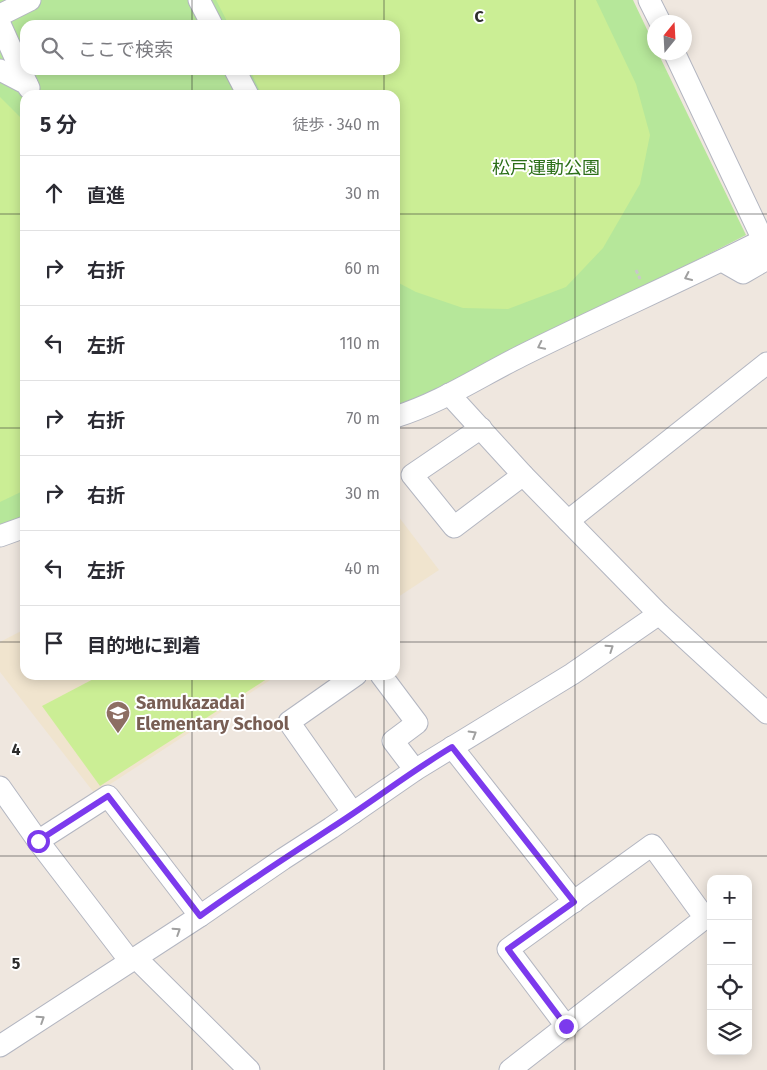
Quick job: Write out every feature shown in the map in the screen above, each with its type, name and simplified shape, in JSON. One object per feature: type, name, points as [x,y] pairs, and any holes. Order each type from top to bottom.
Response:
[{"type":"street","points":[[0,14],[30,0]]},
{"type":"street","points":[[199,0],[209,20]]},
{"type":"street","points":[[649,0],[656,15]]},
{"type":"street","points":[[0,24],[20,68]]},
{"type":"street","points":[[400,415],[450,394],[520,357],[722,261],[766,245],[678,60]]},
{"type":"street","points":[[0,70],[30,90]]},
{"type":"street","points":[[23,75],[30,90]]},
{"type":"street","points":[[238,75],[246,90]]},
{"type":"street","points":[[568,521],[767,363]]},
{"type":"street","points":[[450,394],[522,475],[659,614],[767,713]]},
{"type":"street","points":[[481,428],[412,475],[454,527],[522,475]]},
{"type":"street","points":[[0,536],[20,529]]},
{"type":"street","points":[[0,1046],[200,916],[415,770],[572,674],[659,614]]},
{"type":"street","points":[[349,680],[290,722],[354,813]]},
{"type":"street","points":[[385,680],[417,723],[393,741],[415,770]]},
{"type":"street","points":[[452,747],[574,902]]},
{"type":"street","points":[[0,787],[38,841],[133,960],[249,1070]]},
{"type":"street","points":[[38,841],[108,796],[200,916]]},
{"type":"street","points":[[510,1070],[706,918],[652,846],[508,949],[566,1026]]},
{"type":"shaded area","points":[[400,519],[439,570],[400,596]]},
{"type":"shaded area","name":"Samukazadai Elementary School","points":[[20,632],[20,680],[270,680],[95,794],[0,672],[0,642]]},
{"type":"green space","name":"松戸運動公園","points":[[0,0],[633,0],[647,29],[647,60],[661,60],[746,235],[445,389],[400,403],[400,90],[20,90],[20,520],[0,526]]},
{"type":"green space","points":[[216,0],[596,0],[636,84],[650,135],[640,184],[603,248],[566,287],[508,309],[463,308],[416,292],[400,284],[400,90],[260,90],[252,75],[400,75],[400,20],[226,20]]},
{"type":"green space","points":[[0,97],[20,117],[20,492],[0,502]]},
{"type":"green space","name":"Samukazadai Elementary School","points":[[91,680],[265,680],[100,786],[42,706]]},
{"type":"place","name":"Samukazadai Elementary School","points":[[118,734]]},
{"type":"route","points":[[38,841],[108,796],[200,916],[415,770],[452,747],[574,902],[508,949],[566,1026]]}]
